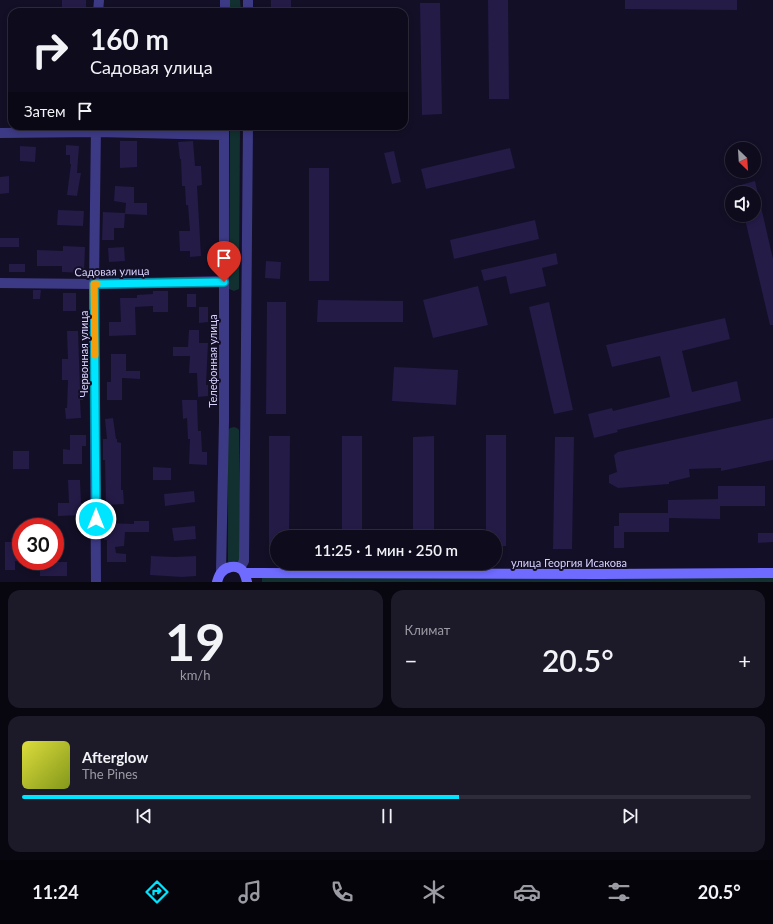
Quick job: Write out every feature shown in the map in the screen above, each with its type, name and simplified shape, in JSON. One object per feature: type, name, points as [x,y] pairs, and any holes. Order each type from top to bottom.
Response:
[{"type":"street","points":[[0,133],[73,130]]},
{"type":"street","name":"Червонная улица","points":[[96,582],[94,284],[97,130]]},
{"type":"street","name":"Телефонная улица","points":[[219,577],[224,421],[224,130]]},
{"type":"street","points":[[244,574],[248,130]]},
{"type":"street","name":"Садовая улица","points":[[0,283],[94,284],[224,282]]},
{"type":"street","name":"улица Георгия Исакова","points":[[219,577],[225,569],[230,567],[235,567],[244,574],[664,578],[773,573]]},
{"type":"green space","points":[[229,0],[240,0],[241,8],[229,8]]},
{"type":"green space","points":[[230,130],[240,130],[239,289],[234,291],[229,289]]},
{"type":"green space","points":[[234,427],[239,430],[239,561],[230,564],[228,562],[228,431],[230,428]]},
{"type":"green space","points":[[773,576],[773,582],[262,582],[262,577]]},
{"type":"building","points":[[62,0],[86,0],[86,8],[62,8]]},
{"type":"building","points":[[271,0],[291,0],[291,8],[271,8]]},
{"type":"building","points":[[488,0],[508,0],[509,99],[489,99]]},
{"type":"building","points":[[625,0],[737,0],[737,10],[625,9]]},
{"type":"building","points":[[420,3],[440,3],[442,114],[422,115]]},
{"type":"building","points":[[120,141],[137,141],[137,167],[120,168]]},
{"type":"building","points":[[193,141],[195,166],[201,166],[202,185],[197,186],[201,256],[190,257],[190,251],[180,251],[179,231],[190,231],[185,186],[182,186],[181,159],[178,142]]},
{"type":"building","points":[[66,145],[79,146],[77,173],[81,173],[77,196],[67,195],[71,164],[70,155],[66,155]]},
{"type":"building","points":[[20,146],[36,147],[35,162],[20,161]]},
{"type":"building","points":[[510,148],[515,168],[426,189],[421,169]]},
{"type":"building","points":[[394,151],[401,182],[392,184],[384,153]]},
{"type":"building","points":[[309,168],[329,168],[329,281],[309,281]]},
{"type":"building","points":[[9,176],[9,193],[0,194],[0,177]]},
{"type":"building","points":[[755,181],[756,186],[737,186]]},
{"type":"building","points":[[115,186],[134,187],[134,203],[147,203],[147,215],[125,214],[126,203],[114,201]]},
{"type":"building","points":[[761,207],[773,259],[773,325],[770,325],[746,222],[761,222]]},
{"type":"building","points":[[58,210],[84,211],[83,226],[57,225]]},
{"type":"building","points":[[103,212],[125,213],[124,228],[114,228],[114,240],[102,240]]},
{"type":"building","points":[[535,220],[539,239],[454,259],[450,240]]},
{"type":"building","points":[[0,238],[19,238],[19,247],[0,247]]},
{"type":"building","points":[[63,246],[85,247],[84,273],[62,272],[62,266],[37,266],[37,250],[63,251]]},
{"type":"building","points":[[124,247],[125,261],[109,262],[108,248]]},
{"type":"building","points":[[556,253],[558,264],[542,268],[546,286],[510,294],[506,276],[484,281],[481,270]]},
{"type":"building","points":[[266,261],[281,262],[280,279],[265,278]]},
{"type":"building","points":[[9,264],[25,264],[25,272],[9,272]]},
{"type":"building","points":[[478,286],[488,325],[433,338],[423,300]]},
{"type":"building","points":[[33,290],[41,290],[40,299],[33,299]]},
{"type":"building","points":[[153,291],[168,291],[168,312],[153,312],[153,306],[135,307],[136,335],[109,336],[109,322],[121,322],[120,298],[137,298],[137,295],[153,294]]},
{"type":"building","points":[[63,293],[76,293],[76,311],[63,311]]},
{"type":"building","points":[[187,294],[196,294],[196,307],[187,307]]},
{"type":"building","points":[[318,300],[403,301],[403,322],[317,322]]},
{"type":"building","points":[[267,302],[286,302],[286,414],[266,414]]},
{"type":"building","points":[[549,302],[573,410],[554,414],[529,307]]},
{"type":"building","points":[[199,307],[208,307],[208,322],[199,323]]},
{"type":"building","points":[[725,318],[730,339],[682,351],[692,392],[737,381],[741,401],[617,430],[618,432],[594,438],[588,414],[612,408],[613,411],[670,397],[660,356],[612,367],[606,345]]},
{"type":"building","points":[[189,330],[199,330],[199,343],[208,343],[206,385],[208,385],[208,396],[198,397],[197,373],[189,373],[190,356],[173,356],[173,347],[188,347]]},
{"type":"building","points":[[67,331],[78,331],[80,389],[83,389],[83,400],[80,400],[81,418],[66,419],[65,408],[67,408],[68,380],[62,380],[62,359],[68,359]]},
{"type":"building","points":[[111,354],[126,354],[126,371],[140,371],[140,379],[122,378],[122,400],[107,400],[107,382],[111,382]]},
{"type":"building","points":[[394,367],[458,370],[456,405],[392,401]]},
{"type":"building","points":[[182,400],[197,400],[198,431],[201,431],[202,452],[207,452],[207,465],[189,464],[190,439],[188,439],[187,418],[183,419]]},
{"type":"building","points":[[113,418],[116,439],[117,442],[121,443],[121,490],[123,490],[124,504],[106,505],[103,439],[107,439],[105,419]]},
{"type":"building","points":[[773,418],[773,460],[721,471],[721,468],[689,469],[690,477],[669,482],[669,484],[618,488],[609,483],[609,475],[617,472],[614,455],[618,452]]},
{"type":"building","points":[[70,435],[86,435],[86,446],[82,446],[82,464],[63,464],[63,449],[70,450]]},
{"type":"building","points":[[486,435],[506,435],[506,546],[502,546],[502,530],[486,530]]},
{"type":"building","points":[[269,436],[290,436],[289,530],[270,530],[269,547]]},
{"type":"building","points":[[342,436],[362,436],[362,530],[342,530]]},
{"type":"building","points":[[434,436],[434,530],[413,530],[413,437]]},
{"type":"building","points":[[555,437],[574,437],[572,549],[553,549]]},
{"type":"building","points":[[13,451],[29,451],[29,469],[13,469]]},
{"type":"building","points":[[153,467],[171,468],[171,480],[153,480]]},
{"type":"building","points":[[68,480],[80,480],[83,515],[58,516],[58,503],[69,503]]},
{"type":"building","points":[[718,486],[765,486],[765,506],[720,506],[720,519],[669,518],[669,532],[624,532],[624,548],[614,548],[614,526],[619,526],[619,513],[668,513],[668,500],[718,499]]},
{"type":"building","points":[[194,491],[195,502],[165,506],[164,494]]},
{"type":"building","points":[[134,521],[149,521],[149,532],[125,532],[124,546],[115,547],[116,553],[126,554],[126,562],[107,562],[107,540],[104,540],[105,523],[134,524]]},
{"type":"building","points":[[195,526],[196,539],[174,541],[172,528]]},
{"type":"building","points":[[758,533],[773,533],[773,542],[758,543]]},
{"type":"building","points":[[5,542],[12,542],[12,570],[5,570]]},
{"type":"building","points":[[151,556],[196,556],[196,576],[182,577],[150,575]]},
{"type":"building","points":[[64,562],[67,562],[67,576],[40,576],[40,570],[64,570]]},
{"type":"slow traffic","points":[[95,355],[94,284],[97,284]]},
{"type":"route","points":[[96,519],[94,284],[224,282]]}]
